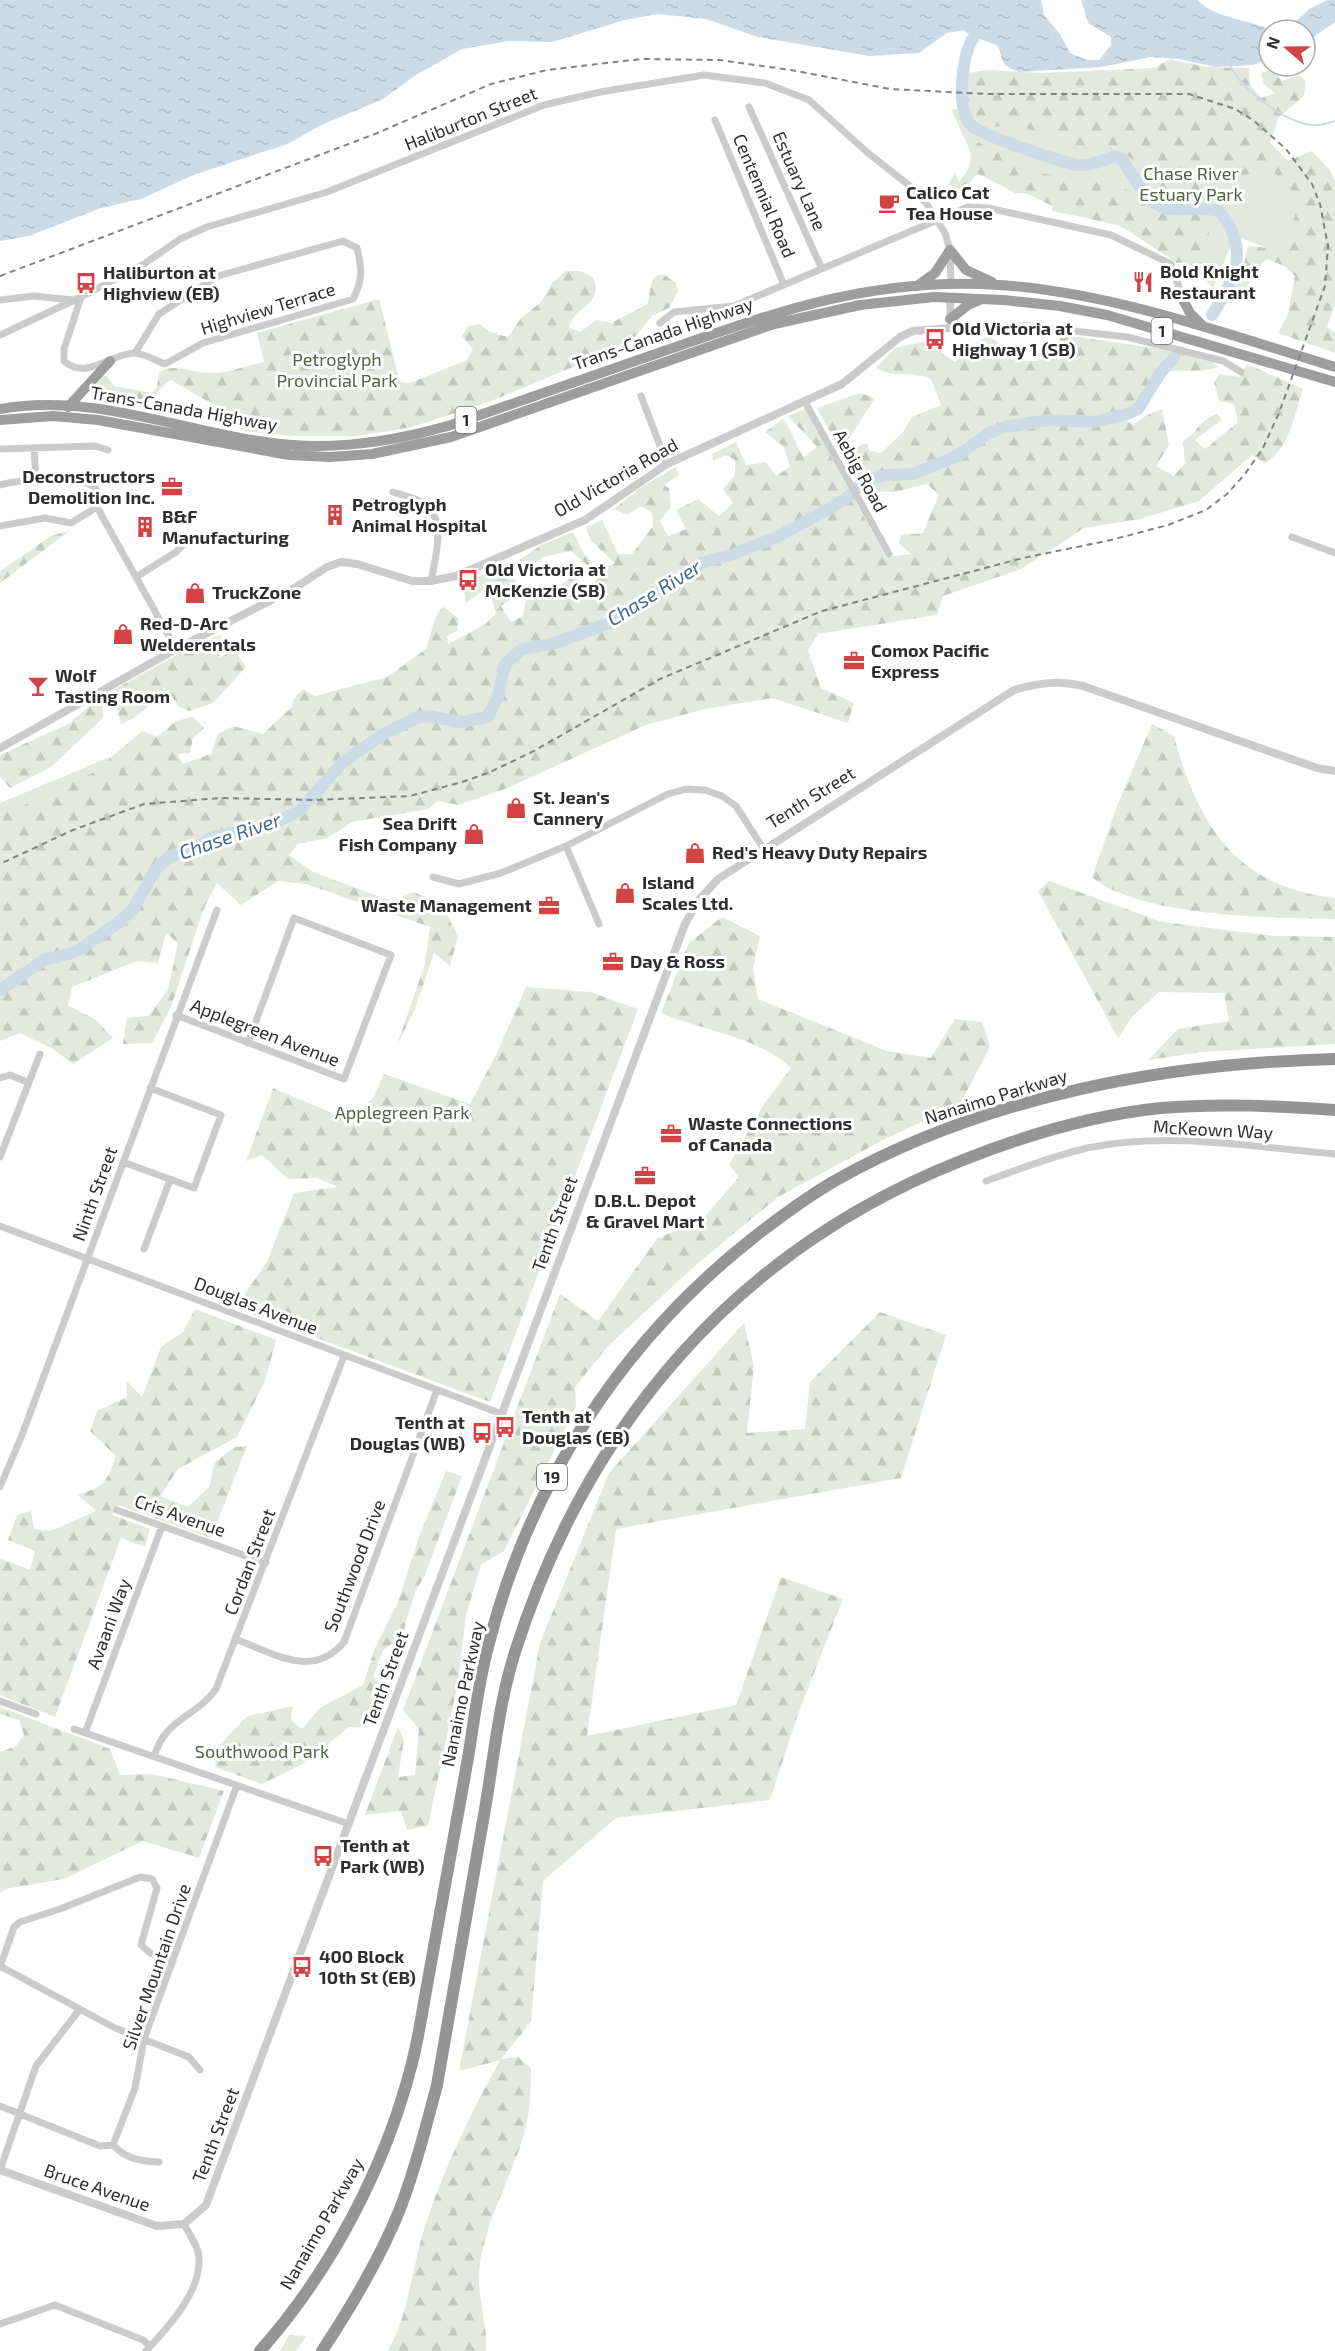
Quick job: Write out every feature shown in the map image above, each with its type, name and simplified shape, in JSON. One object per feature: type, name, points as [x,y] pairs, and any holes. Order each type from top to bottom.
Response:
[{"type":"highway","points":[[917,286],[935,273],[950,250],[966,270],[999,285]]},
{"type":"highway","points":[[950,297],[951,284]]},
{"type":"highway","name":"Trans-Canada Highway","points":[[0,409],[30,406],[68,407],[154,418],[291,445],[331,446],[372,443],[451,425],[771,314],[827,298],[917,286],[951,284],[999,285],[1105,300],[1335,367]]},
{"type":"highway","name":"Trans-Canada Highway","points":[[0,420],[53,416],[98,420],[289,454],[330,457],[372,454],[451,437],[774,324],[860,305],[950,297],[1060,306],[1107,315],[1335,382]]},
{"type":"highway","points":[[951,323],[968,305],[985,299]]},
{"type":"highway","points":[[1183,300],[1190,313],[1207,329]]},
{"type":"highway","points":[[68,407],[110,361]]},
{"type":"highway","name":"Nanaimo Parkway","points":[[260,2351],[313,2280],[348,2222],[379,2160],[412,2064],[487,1648],[517,1552],[542,1496],[574,1438],[608,1386],[653,1330],[711,1272],[781,1216],[837,1180],[915,1142],[982,1117],[1083,1089],[1156,1075],[1272,1060],[1335,1059]]},
{"type":"highway","name":"19","points":[[322,2351],[351,2307],[399,2211],[419,2151],[437,2085],[514,1656],[564,1527],[599,1462],[645,1397],[690,1343],[740,1296],[796,1250],[862,1206],[920,1177],[1016,1139],[1088,1121],[1161,1108],[1264,1106],[1335,1110]]},
{"type":"street","name":"Haliburton Street","points":[[0,335],[78,299],[144,264],[180,239],[207,227],[327,192],[544,105],[600,92],[704,75],[765,82],[809,100],[868,153],[910,186],[926,203],[945,233],[950,250],[951,284]]},
{"type":"street","name":"Estuary Lane","points":[[749,107],[821,267]]},
{"type":"street","name":"Centennial Road","points":[[715,120],[784,285]]},
{"type":"street","points":[[660,323],[674,312],[734,306],[821,267],[968,207],[988,208],[1111,235],[1171,264],[1183,300]]},
{"type":"street","name":"Highview Terrace","points":[[343,241],[357,248],[363,271],[360,285],[353,299],[203,343],[165,364],[135,353],[159,314],[219,276],[343,241]]},
{"type":"street","points":[[0,300],[34,296],[78,299],[64,349],[64,361],[73,368],[84,369],[135,353]]},
{"type":"street","points":[[950,297],[951,323]]},
{"type":"street","name":"Old Victoria Road","points":[[0,748],[176,649],[293,589],[327,567],[341,562],[357,564],[412,581],[431,581],[456,576],[585,520],[667,464],[842,384],[900,337],[913,331],[951,323],[1029,326],[1127,337],[1223,361],[1241,372]]},
{"type":"street","points":[[641,396],[667,464]]},
{"type":"street","name":"Aebig Road","points":[[805,402],[890,554]]},
{"type":"street","points":[[0,449],[95,446],[108,450]]},
{"type":"street","points":[[34,448],[36,481]]},
{"type":"street","points":[[0,485],[36,481],[88,483],[98,495],[97,507],[176,649]]},
{"type":"street","points":[[393,492],[424,503],[432,512],[437,526],[437,543],[431,581]]},
{"type":"street","points":[[0,526],[45,518],[71,523],[97,507]]},
{"type":"street","points":[[1292,537],[1335,553]]},
{"type":"street","points":[[136,577],[176,552],[190,538]]},
{"type":"street","name":"Tenth Street","points":[[184,2224],[198,2214],[211,2194],[685,924],[698,901],[718,879],[763,848],[1014,690],[1038,683],[1062,681],[1083,686],[1317,768],[1335,771]]},
{"type":"street","points":[[434,877],[459,884],[501,873],[566,846],[668,794],[686,789],[705,789],[722,796],[736,806],[763,848]]},
{"type":"street","points":[[566,846],[599,924]]},
{"type":"street","name":"Ninth Street","points":[[0,1487],[217,910]]},
{"type":"street","name":"Applegreen Avenue","points":[[176,1015],[344,1079],[391,955],[294,918],[248,1042]]},
{"type":"street","points":[[0,1157],[27,1082],[40,1054]]},
{"type":"street","points":[[0,1078],[10,1075],[27,1082]]},
{"type":"street","points":[[123,1162],[194,1188],[221,1115],[150,1088]]},
{"type":"street","name":"McKeown Way","points":[[986,1181],[1088,1148],[1137,1142],[1185,1140],[1335,1154]]},
{"type":"street","points":[[144,1249],[170,1180]]},
{"type":"street","name":"Douglas Avenue","points":[[0,1226],[502,1414]]},
{"type":"street","name":"Cordan Street","points":[[154,1757],[163,1735],[174,1722],[206,1702],[216,1689],[344,1356]]},
{"type":"street","name":"Southwood Drive","points":[[235,1639],[306,1663],[322,1660],[335,1652],[344,1642],[437,1390]]},
{"type":"street","name":"Cris Avenue","points":[[117,1510],[266,1563]]},
{"type":"street","name":"Avaani Way","points":[[85,1733],[162,1526]]},
{"type":"street","points":[[0,1701],[36,1714]]},
{"type":"street","points":[[74,1729],[349,1824]]},
{"type":"street","name":"Silver Mountain Drive","points":[[113,2145],[135,2088],[144,2039],[237,1785]]},
{"type":"street","points":[[173,1961],[150,1953],[141,1945],[157,1888],[152,1879],[140,1877],[60,1910],[20,1922],[14,1927],[0,1967],[115,2028],[189,2057],[200,2070]]},
{"type":"street","points":[[0,2170],[36,2066],[80,2009]]},
{"type":"street","points":[[0,2106],[100,2146],[113,2145],[121,2154],[140,2161],[159,2162]]},
{"type":"street","name":"Bruce Avenue","points":[[0,2170],[144,2223],[170,2227],[184,2224]]},
{"type":"street","points":[[0,2324],[46,2306],[55,2305],[142,2340],[148,2349],[181,2311],[198,2268],[198,2251],[184,2224]]},
{"type":"green space","points":[[1170,59],[1207,67],[1249,68],[1250,85],[1261,98],[1275,93],[1264,84],[1262,78],[1279,78],[1282,81],[1302,78],[1306,81],[1304,96],[1279,117],[1270,142],[1288,161],[1312,151],[1329,169],[1335,181],[1335,304],[1327,327],[1335,333],[1335,353],[1278,333],[1288,314],[1295,276],[1284,266],[1267,259],[1256,270],[1242,296],[1231,293],[1243,268],[1248,246],[1270,248],[1290,230],[1294,219],[1294,193],[1272,170],[1237,176],[1200,194],[1194,210],[1210,230],[1207,240],[1191,262],[1177,263],[1121,226],[1069,214],[1003,182],[977,174],[970,182],[969,189],[965,191],[948,185],[955,173],[959,182],[965,174],[970,162],[969,147],[975,141],[1001,153],[1015,165],[1056,177],[1086,177],[1104,185],[1120,185],[1156,212],[1164,196],[1152,171],[1119,151],[1070,145],[1017,125],[992,127],[975,121],[968,104],[968,73],[987,70],[1041,73],[1154,68]]},
{"type":"green space","name":"Chase River Estuary Park","points":[[951,109],[1199,117],[1295,185],[1310,264],[1235,236],[1213,288],[1177,253],[1112,223],[1052,211],[1054,195],[1015,193],[981,175]]},
{"type":"green space","name":"Petroglyph Provincial Park","points":[[566,271],[580,271],[593,277],[595,294],[592,300],[572,319],[569,327],[580,332],[597,320],[611,323],[648,304],[651,284],[655,276],[663,274],[676,283],[678,291],[669,308],[652,316],[635,337],[590,360],[489,402],[412,427],[357,436],[292,436],[245,431],[216,413],[216,406],[171,380],[149,401],[137,405],[121,405],[98,399],[91,391],[103,376],[107,376],[114,386],[152,393],[157,387],[159,373],[170,368],[216,373],[264,362],[257,333],[379,299],[400,382],[410,383],[467,360],[473,349],[462,336],[468,326],[480,324],[490,332],[508,337],[521,318],[541,302],[552,283]]},
{"type":"green space","points":[[1062,335],[1155,348],[1212,362],[1219,367],[1200,371],[1166,371],[1141,405],[1125,419],[1133,425],[1147,415],[1162,409],[1169,445],[1156,466],[1174,476],[1185,463],[1183,441],[1193,434],[1201,423],[1217,414],[1222,420],[1195,440],[1205,449],[1238,422],[1234,404],[1219,401],[1214,383],[1219,374],[1239,377],[1247,364],[1303,389],[1290,430],[1273,457],[1265,463],[1252,455],[1199,501],[1140,519],[1084,528],[1021,569],[943,596],[937,615],[818,634],[808,650],[821,688],[854,703],[848,723],[773,698],[705,709],[646,725],[505,789],[458,805],[438,801],[428,809],[352,822],[328,838],[298,844],[289,855],[313,872],[391,901],[414,892],[442,905],[458,936],[450,966],[434,953],[415,1009],[396,1048],[425,964],[430,927],[306,884],[278,881],[241,905],[217,883],[204,908],[171,1007],[152,1043],[123,1044],[127,1018],[148,1016],[168,990],[178,943],[166,933],[158,963],[137,961],[72,987],[68,1005],[96,1020],[113,1038],[73,1064],[53,1049],[20,1033],[0,1041],[0,815],[105,767],[107,761],[142,731],[157,737],[176,721],[193,717],[204,728],[193,738],[190,753],[177,754],[183,764],[211,754],[218,734],[234,726],[263,734],[292,707],[293,700],[303,689],[315,696],[387,677],[426,649],[436,616],[443,606],[459,619],[457,631],[447,636],[448,644],[484,625],[496,614],[490,591],[481,592],[466,603],[463,584],[509,562],[518,570],[515,577],[517,595],[501,606],[511,622],[523,616],[526,601],[575,575],[587,589],[596,580],[586,564],[571,551],[543,557],[528,569],[519,560],[541,545],[573,532],[583,552],[599,571],[615,563],[591,541],[586,527],[602,520],[618,554],[632,554],[653,526],[652,513],[641,506],[627,515],[614,509],[643,486],[676,467],[679,475],[664,485],[669,488],[671,507],[660,521],[668,536],[686,529],[676,510],[698,499],[719,516],[733,503],[723,489],[735,475],[735,460],[726,455],[713,461],[712,454],[736,442],[746,465],[766,462],[776,476],[790,467],[784,447],[765,432],[783,419],[804,457],[817,447],[788,416],[805,409],[886,557],[911,554],[899,543],[901,535],[923,533],[939,495],[927,484],[895,492],[862,491],[817,408],[859,393],[875,398],[848,440],[854,448],[867,443],[870,451],[881,453],[903,432],[912,417],[941,405],[931,379],[884,372],[876,368],[895,348],[936,339],[944,355],[955,362],[974,344],[987,336],[998,342],[998,357],[1036,361],[1050,354]]},
{"type":"green space","points":[[71,530],[0,583],[0,571],[51,536]]},
{"type":"green space","points":[[221,635],[219,658],[234,650],[246,667],[213,703],[189,711],[178,706],[168,690],[134,718],[121,724],[115,703],[103,706],[103,718],[51,767],[10,788],[0,777],[0,755],[70,723],[97,699],[186,650],[203,652],[212,638]]},
{"type":"green space","points":[[1152,724],[1174,736],[1195,798],[1209,824],[1226,847],[1247,866],[1271,881],[1301,892],[1335,898],[1335,919],[1244,916],[1174,908],[1114,890],[1092,877],[1117,806]]},
{"type":"green space","points":[[143,743],[0,846],[0,803]]},
{"type":"green space","points":[[1049,881],[1162,922],[1273,936],[1335,937],[1335,1044],[1202,1052],[1148,1060],[1178,1029],[1229,1021],[1224,993],[1159,992],[1132,1017],[1118,1038],[1038,891]]},
{"type":"green space","points":[[722,917],[760,936],[753,968],[758,999],[887,1051],[931,1058],[955,1019],[982,1022],[990,1047],[960,1104],[883,1140],[778,1197],[697,1264],[608,1346],[575,1387],[576,1407],[504,1551],[481,1565],[466,1615],[458,1682],[428,1826],[407,1830],[401,1811],[365,1815],[398,1727],[404,1739],[398,1777],[415,1775],[419,1729],[403,1710],[560,1294],[598,1321],[657,1239],[677,1230],[694,1229],[739,1177],[729,1165],[764,1104],[791,1068],[762,1048],[746,1041],[661,1013],[689,943]]},
{"type":"green space","name":"Applegreen Park","points":[[526,987],[590,992],[638,1009],[490,1402],[204,1296],[208,1287],[242,1298],[267,1262],[294,1193],[338,1187],[317,1178],[288,1179],[262,1155],[246,1161],[273,1088],[351,1121],[374,1096],[384,1074],[470,1104],[496,1055]]},
{"type":"green space","points":[[195,1309],[276,1340],[265,1381],[237,1437],[178,1469],[160,1496],[188,1507],[210,1486],[214,1463],[234,1447],[247,1446],[211,1538],[118,1505],[112,1515],[150,1529],[145,1547],[121,1538],[55,1717],[0,1695],[0,1558],[30,1570],[35,1551],[8,1540],[17,1515],[31,1511],[34,1529],[51,1531],[96,1511],[78,1495],[104,1482],[116,1456],[90,1431],[97,1411],[127,1397],[126,1380],[142,1397],[161,1347],[183,1332]]},
{"type":"green space","points":[[880,1312],[946,1335],[901,1478],[616,1529],[587,1736],[736,1705],[781,1577],[843,1599],[798,1714],[770,1800],[616,1818],[543,1881],[531,2022],[501,2059],[518,2057],[531,2068],[530,2096],[522,2141],[489,2227],[480,2263],[479,2285],[486,2351],[388,2351],[406,2304],[421,2239],[433,2202],[459,2140],[500,2060],[459,2071],[540,1643],[609,1473],[744,1323],[754,1366],[747,1433],[805,1429],[810,1382]]},
{"type":"green space","name":"Southwood Park","points":[[446,1471],[462,1476],[425,1575],[415,1592],[402,1636],[383,1650],[373,1677],[383,1686],[367,1727],[349,1727],[303,1764],[262,1784],[215,1767],[217,1748],[247,1716],[293,1706],[291,1720],[302,1729],[320,1708],[363,1685],[375,1648],[398,1602],[420,1534]]},
{"type":"green space","points":[[0,1707],[110,1749],[120,1775],[152,1774],[224,1791],[199,1858],[143,1841],[64,1879],[5,1889],[0,1893],[0,1752],[16,1746],[24,1735],[19,1720],[0,1714]]},
{"type":"green space","points":[[289,2335],[306,2336],[296,2351],[280,2351]]},
{"type":"water","points":[[0,0],[1041,0],[1044,15],[1060,34],[1070,53],[1087,60],[1099,60],[1111,45],[1111,37],[1088,23],[1081,0],[1197,0],[1223,15],[1257,25],[1257,64],[1253,65],[1215,67],[1179,59],[1151,57],[1101,67],[1019,72],[1003,62],[997,45],[974,37],[963,30],[947,33],[919,53],[869,56],[758,37],[706,19],[657,14],[625,20],[552,42],[509,41],[462,49],[416,75],[383,99],[319,126],[288,144],[196,174],[141,199],[101,208],[29,236],[0,241]]},
{"type":"water","points":[[1327,0],[1335,0],[1335,22],[1317,35],[1317,18],[1300,18],[1309,9]]},
{"type":"waterway","name":"Chase River","points":[[974,37],[963,68],[962,94],[966,117],[978,130],[1005,142],[1079,165],[1097,163],[1114,156],[1121,159],[1142,190],[1156,204],[1164,208],[1219,211],[1235,238],[1237,251],[1233,276],[1212,315]]},
{"type":"waterway","points":[[1231,67],[1255,95],[1278,112],[1302,123],[1315,125],[1335,121]]},
{"type":"waterway","name":"Chase River","points":[[0,990],[44,960],[69,954],[82,948],[119,922],[133,909],[156,869],[169,857],[194,848],[212,837],[274,823],[299,811],[343,762],[387,732],[419,717],[428,716],[461,722],[488,717],[498,697],[505,664],[522,649],[552,644],[610,623],[634,610],[703,562],[731,555],[777,537],[848,497],[864,481],[887,475],[913,474],[957,456],[989,433],[1004,427],[1049,420],[1092,422],[1128,414],[1138,409],[1161,372],[1174,358]]},
{"type":"railway","points":[[0,276],[375,134],[491,84],[547,70],[641,59],[719,60],[791,70],[890,89],[987,94],[1189,94],[1235,109],[1253,120],[1286,149],[1312,184],[1320,204],[1328,246],[1325,286],[1279,413],[1263,448],[1245,474],[1227,494],[1206,510],[1168,525],[1111,540],[1023,558],[822,611],[660,679],[532,752],[488,773],[462,782],[410,796],[314,800],[221,798],[144,804],[73,830],[0,864]]},
{"type":"place","name":"Calico Cat Tea House","points":[[889,203]]},
{"type":"place","name":"Bold Knight Restaurant","points":[[1143,282]]},
{"type":"place","name":"Haliburton at Highview (EB)","points":[[86,283]]},
{"type":"place","name":"Old Victoria at Highway 1 (SB)","points":[[935,339]]},
{"type":"place","name":"Deconstructors Demolition Inc.","points":[[172,487]]},
{"type":"place","name":"Petroglyph Animal Hospital","points":[[335,515]]},
{"type":"place","name":"B&F Manufacturing","points":[[145,527]]},
{"type":"place","name":"Old Victoria at McKenzie (SB)","points":[[468,580]]},
{"type":"place","name":"TruckZone","points":[[195,593]]},
{"type":"place","name":"Red-D-Arc Welderentals","points":[[123,634]]},
{"type":"place","name":"Comox Pacific Express","points":[[854,661]]},
{"type":"place","name":"Wolf Tasting Room","points":[[38,686]]},
{"type":"place","name":"St. Jean's Cannery","points":[[516,808]]},
{"type":"place","name":"Sea Drift Fish Company","points":[[474,834]]},
{"type":"place","name":"Red's Heavy Duty Repairs","points":[[695,853]]},
{"type":"place","name":"Island Scales Ltd.","points":[[625,893]]},
{"type":"place","name":"Waste Management","points":[[549,906]]},
{"type":"place","name":"Day & Ross","points":[[613,962]]},
{"type":"place","name":"Waste Connections of Canada","points":[[671,1134]]},
{"type":"place","name":"D.B.L. Depot & Gravel Mart","points":[[645,1176]]},
{"type":"place","name":"Tenth at Douglas (EB)","points":[[505,1427]]},
{"type":"place","name":"Tenth at Douglas (WB)","points":[[482,1433]]},
{"type":"place","name":"Tenth at Park (WB)","points":[[323,1856]]},
{"type":"place","name":"400 Block 10th St (EB)","points":[[302,1967]]}]
